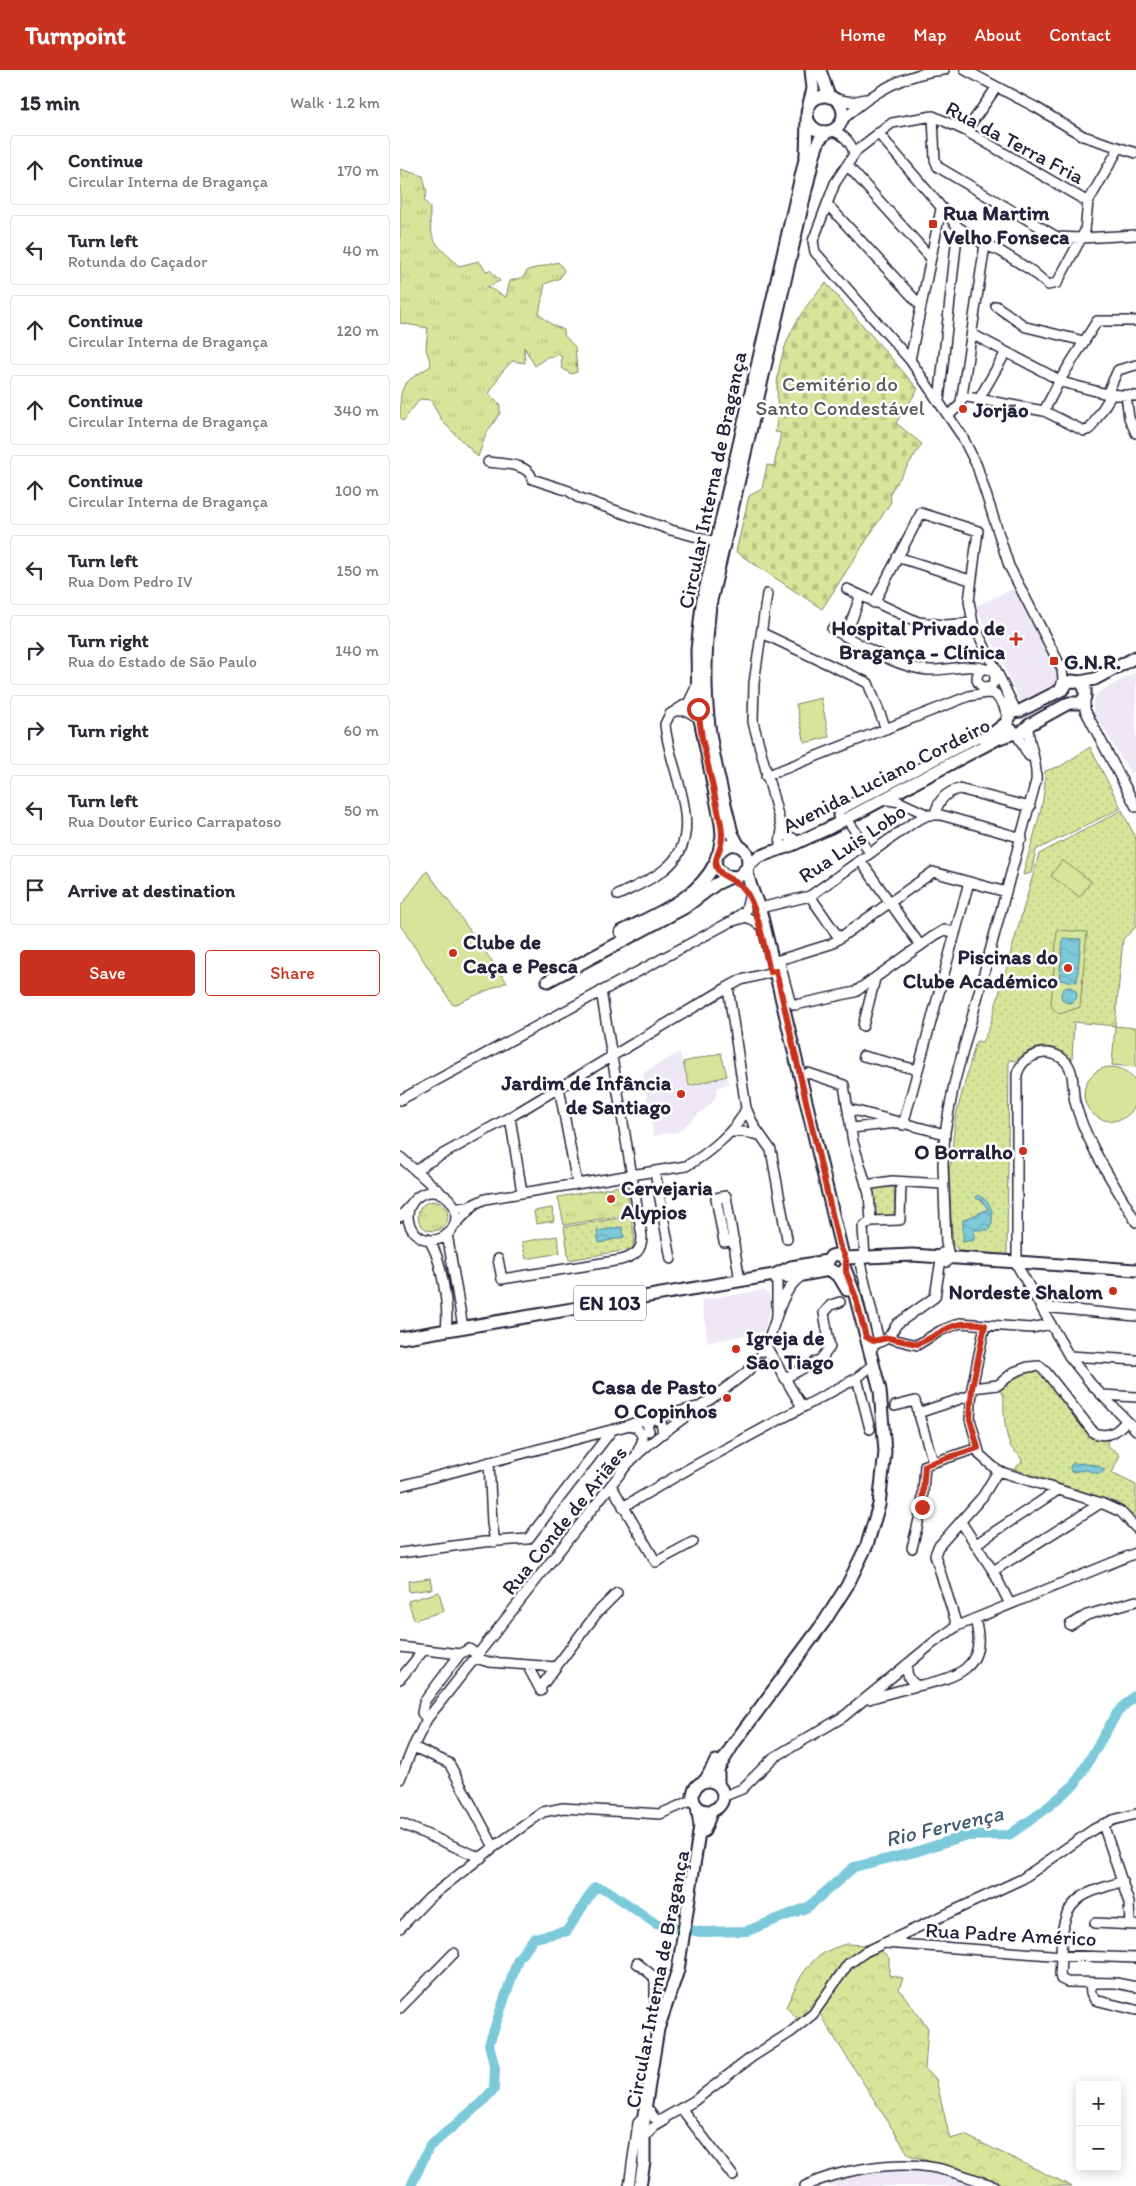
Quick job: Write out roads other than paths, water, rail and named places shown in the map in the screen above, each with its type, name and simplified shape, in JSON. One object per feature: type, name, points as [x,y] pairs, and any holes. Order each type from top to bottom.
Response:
[{"type":"main road","points":[[811,70],[813,89],[807,119],[816,131],[836,127],[842,109],[832,98],[820,70]]},
{"type":"main road","points":[[809,104],[818,97],[832,98]]},
{"type":"main road","name":"Circular Interna de Bragança","points":[[717,857],[722,835],[721,824],[699,718],[697,650],[702,604],[806,156],[807,119]]},
{"type":"main road","name":"Circular Interna de Bragança","points":[[740,847],[732,833],[711,738],[708,715],[705,650],[710,606],[814,156],[819,140],[836,127]]},
{"type":"main road","name":"Avenida Luciano Cordeiro","points":[[747,867],[758,857],[808,838],[986,738],[1010,717],[1059,691],[1068,682],[1095,679],[1136,657]]},
{"type":"main road","name":"Avenida Luciano Cordeiro","points":[[740,847],[759,850],[842,818],[999,738],[1025,731],[1029,725],[1070,703],[1083,701],[1094,687],[1136,664]]},
{"type":"main road","points":[[1079,682],[1085,688],[1083,701]]},
{"type":"main road","name":"Avenida Luciano Cordeiro","points":[[1010,717],[1008,728],[1016,733]]},
{"type":"main road","points":[[621,932],[697,889],[710,876],[717,857],[728,846],[740,847],[747,856],[751,886],[760,908],[775,968],[845,1262],[880,1390],[885,1452],[882,1489],[871,1533],[859,1564],[836,1604],[723,1760],[718,1770],[718,1785],[722,1797],[718,1806],[712,1810],[704,1810],[695,1803],[694,1790],[705,1781],[724,1749],[831,1605],[860,1552],[872,1520],[880,1475],[880,1424],[873,1379],[849,1293],[844,1282],[830,1265],[833,1248],[832,1240],[775,968],[749,897],[744,888],[721,874],[717,857]]},
{"type":"main road","points":[[548,981],[678,912],[703,896],[716,884],[741,875],[747,867]]},
{"type":"main road","name":"EN 103","points":[[774,1275],[786,1277],[806,1274],[830,1265],[836,1254],[845,1262],[942,1258],[1136,1275]]},
{"type":"main road","name":"EN 103","points":[[400,1338],[774,1275],[791,1267],[830,1265],[840,1273],[845,1262]]},
{"type":"main road","name":"EN 103","points":[[1017,1264],[1136,1270]]},
{"type":"main road","points":[[705,1781],[718,1785]]},
{"type":"main road","name":"Circular Interna de Bragança","points":[[692,1894],[700,1826],[695,1803]]},
{"type":"main road","name":"Circular Interna de Bragança","points":[[646,2186],[649,2163],[647,2114],[664,2026],[680,1982],[692,1894],[706,1822],[712,1810]]},
{"type":"main road","name":"Circular Interna de Bragança","points":[[640,2186],[658,2029],[682,1958]]},
{"type":"street","points":[[832,98],[856,102],[905,80],[944,70]]},
{"type":"street","points":[[965,70],[1037,108],[1083,136],[1136,153]]},
{"type":"street","points":[[966,131],[996,88]]},
{"type":"street","points":[[836,127],[870,97]]},
{"type":"street","points":[[933,116],[935,160],[938,167],[1057,236],[1082,238],[1136,235]]},
{"type":"street","name":"Rua da Terra Fria","points":[[910,360],[815,252],[813,241],[835,183],[854,154],[862,146],[892,123],[933,116],[966,131],[1088,202]]},
{"type":"street","points":[[836,127],[862,146]]},
{"type":"street","points":[[836,127],[848,142],[854,154]]},
{"type":"street","points":[[878,133],[941,210],[955,223],[985,245],[1032,271],[1048,285],[1058,284],[1086,231],[1088,202],[1119,148]]},
{"type":"street","points":[[847,165],[930,257]]},
{"type":"street","points":[[827,204],[921,306]]},
{"type":"street","points":[[941,210],[910,360],[949,415],[977,466],[1009,566],[1062,669],[1063,679],[1059,691]]},
{"type":"street","points":[[936,231],[955,223]]},
{"type":"street","points":[[940,401],[955,223]]},
{"type":"street","points":[[949,415],[960,405],[962,396],[985,245]]},
{"type":"street","points":[[996,306],[1026,327],[1084,341]]},
{"type":"street","points":[[1044,411],[1060,380],[1097,321],[1136,321]]},
{"type":"street","points":[[972,334],[1060,380],[1109,394],[1136,396]]},
{"type":"street","points":[[979,399],[1006,352]]},
{"type":"street","points":[[962,396],[1044,411],[1084,431],[1090,429],[1109,394],[1118,370],[1136,364]]},
{"type":"street","points":[[1126,395],[1129,418],[1136,433]]},
{"type":"street","points":[[488,462],[526,469],[531,473],[532,480],[569,491],[577,497],[671,530],[716,542]]},
{"type":"street","points":[[874,602],[921,513],[978,530],[968,601],[973,623],[998,678],[1010,717]]},
{"type":"street","points":[[897,557],[970,580]]},
{"type":"street","points":[[847,589],[918,622],[946,625],[973,623]]},
{"type":"street","points":[[767,594],[754,683],[753,722],[782,830],[786,836],[793,838]]},
{"type":"street","points":[[846,636],[860,596]]},
{"type":"street","points":[[832,629],[891,660],[928,670],[983,669],[992,671],[998,678]]},
{"type":"street","points":[[762,633],[868,683],[886,729]]},
{"type":"street","points":[[966,698],[977,683],[977,674],[983,669],[988,657],[987,652]]},
{"type":"street","points":[[962,668],[977,683],[996,694],[1010,717]]},
{"type":"street","points":[[1062,669],[1079,682]]},
{"type":"street","points":[[977,683],[992,685],[998,678]]},
{"type":"street","points":[[618,896],[668,867],[678,854],[685,837],[686,816],[665,727],[667,718],[674,711],[689,702],[698,682]]},
{"type":"street","points":[[766,776],[966,698],[986,692],[996,694]]},
{"type":"street","points":[[1083,701],[1133,793],[1136,807]]},
{"type":"street","points":[[674,711],[687,711],[699,718]]},
{"type":"street","points":[[888,1338],[897,1324],[935,1297],[946,1243],[943,1184],[945,1134],[954,1084],[1034,791],[1036,768],[1029,742],[1028,728]]},
{"type":"street","points":[[1016,733],[1026,749],[1031,764],[1034,791]]},
{"type":"street","points":[[900,802],[898,795],[901,789]]},
{"type":"street","points":[[882,799],[900,802],[932,814],[946,794],[959,789],[1030,807]]},
{"type":"street","name":"Rua Luis Lobo","points":[[760,908],[810,896],[870,853],[932,814],[1022,838]]},
{"type":"street","points":[[842,818],[870,853]]},
{"type":"street","points":[[780,843],[782,830]]},
{"type":"street","points":[[860,860],[920,945]]},
{"type":"street","points":[[419,1173],[427,1163],[510,1117],[728,987],[831,944],[933,872],[1006,892]]},
{"type":"street","points":[[900,1124],[918,1070],[969,882]]},
{"type":"street","points":[[810,896],[840,938]]},
{"type":"street","points":[[400,1100],[730,922],[746,910],[749,897]]},
{"type":"street","points":[[730,922],[747,918],[758,924]]},
{"type":"street","points":[[775,968],[790,1001],[795,1005],[855,992],[944,930],[954,932]]},
{"type":"street","points":[[864,1026],[875,979]]},
{"type":"street","points":[[728,987],[746,1108],[760,1135],[771,1150],[787,1239]]},
{"type":"street","points":[[498,1259],[502,1279],[621,1260],[635,1255],[640,1250],[642,1236],[601,991]]},
{"type":"street","points":[[918,1413],[972,1392],[998,1385],[1014,1372],[1028,1367],[1039,1366],[1046,1372],[1094,1433],[1100,1435],[1111,1434],[1132,1426],[1092,1385],[1069,1356],[1017,1264],[1016,1080],[1022,1063],[1035,1054],[1053,1054],[1069,1066],[1074,1099],[1082,1121],[1136,1222]]},
{"type":"street","points":[[863,1056],[918,1070]]},
{"type":"street","points":[[808,1073],[844,1085],[853,1142],[869,1194],[871,1221]]},
{"type":"street","points":[[559,1087],[577,1184]]},
{"type":"street","points":[[455,1207],[463,1208],[486,1199],[686,1166],[695,1161],[730,1132],[741,1120],[746,1108]]},
{"type":"street","points":[[849,1110],[945,1134]]},
{"type":"street","points":[[510,1117],[522,1193]]},
{"type":"street","points":[[852,1128],[900,1124]]},
{"type":"street","points":[[730,1132],[760,1135]]},
{"type":"street","points":[[400,1157],[442,1194],[448,1197],[455,1207],[456,1214],[453,1227]]},
{"type":"street","points":[[655,1172],[671,1259]]},
{"type":"street","points":[[419,1173],[426,1186],[426,1193]]},
{"type":"street","points":[[866,1185],[901,1182],[943,1184]]},
{"type":"street","points":[[879,1341],[863,1260],[862,1232],[863,1227],[871,1221],[900,1220],[901,1182]]},
{"type":"street","points":[[400,1217],[415,1200],[426,1193],[442,1194]]},
{"type":"street","points":[[411,1205],[410,1223],[417,1233],[428,1239],[435,1239],[447,1234],[474,1205]]},
{"type":"street","points":[[400,1224],[410,1223]]},
{"type":"street","points":[[447,1234],[463,1328]]},
{"type":"street","points":[[428,1239],[438,1259],[446,1310],[446,1330]]},
{"type":"street","points":[[734,1240],[740,1281]]},
{"type":"street","name":"Rua Conde de Ariães","points":[[400,1779],[413,1747],[428,1719],[611,1485],[636,1455],[750,1369],[766,1346],[776,1314],[791,1287],[806,1274]]},
{"type":"street","name":"Rua Conde de Ariães","points":[[774,1275],[777,1283],[776,1314]]},
{"type":"street","points":[[785,1378],[821,1359],[830,1347],[824,1314],[831,1305],[840,1302]]},
{"type":"street","points":[[1043,1307],[1136,1316]]},
{"type":"street","points":[[870,1352],[872,1347],[879,1341],[888,1338],[917,1344],[940,1331],[960,1323],[1031,1328],[1051,1324]]},
{"type":"street","points":[[985,1325],[972,1392],[970,1419],[980,1455],[998,1471],[1101,1503],[1121,1512],[1136,1528]]},
{"type":"street","points":[[866,1337],[870,1340],[879,1341]]},
{"type":"street","points":[[766,1346],[802,1406]]},
{"type":"street","points":[[1069,1356],[1136,1360]]},
{"type":"street","points":[[623,1507],[802,1406],[857,1378],[870,1366]]},
{"type":"street","points":[[857,1378],[873,1379]]},
{"type":"street","points":[[857,1378],[870,1429]]},
{"type":"street","points":[[1103,1395],[1136,1397]]},
{"type":"street","points":[[895,1406],[915,1401],[933,1462]]},
{"type":"street","points":[[400,1486],[632,1426],[652,1418],[701,1406]]},
{"type":"street","points":[[649,1431],[647,1424],[652,1418]]},
{"type":"street","points":[[632,1426],[661,1435],[661,1422],[652,1418]]},
{"type":"street","points":[[632,1426],[641,1432],[643,1438],[636,1455]]},
{"type":"street","points":[[400,1553],[531,1538],[612,1430]]},
{"type":"street","points":[[912,1548],[922,1507],[925,1465],[978,1448]]},
{"type":"street","points":[[489,1462],[492,1523],[495,1542]]},
{"type":"street","points":[[957,1626],[935,1555],[938,1547],[983,1496],[998,1471]]},
{"type":"street","points":[[611,1485],[656,1562],[693,1542]]},
{"type":"street","points":[[976,1544],[1058,1490]]},
{"type":"street","points":[[993,1571],[1101,1503]]},
{"type":"street","points":[[961,1522],[993,1571],[1010,1604]]},
{"type":"street","points":[[722,1797],[742,1788],[773,1758],[843,1717],[957,1626],[1136,1553]]},
{"type":"street","points":[[527,1665],[541,1691],[598,1613],[617,1593]]},
{"type":"street","points":[[1070,1625],[1086,1614],[1136,1601]]},
{"type":"street","points":[[864,1701],[952,1677],[969,1667],[974,1660],[978,1641],[974,1620]]},
{"type":"street","points":[[428,1719],[422,1713],[424,1702],[461,1656],[469,1649],[496,1634]]},
{"type":"street","points":[[400,1647],[461,1656],[473,1660],[556,1668]]},
{"type":"street","points":[[469,1649],[473,1660]]},
{"type":"street","points":[[400,1679],[423,1650]]},
{"type":"street","points":[[907,1664],[908,1677],[918,1686]]},
{"type":"street","points":[[413,1747],[449,1763],[494,1847]]},
{"type":"street","points":[[400,1928],[429,1898],[494,1847],[548,1809],[569,1808],[655,1814],[695,1803]]},
{"type":"street","points":[[629,2186],[638,2123],[647,2114],[658,2121],[694,2101],[752,2057],[792,2032],[813,2014],[848,1964],[865,1952],[1022,1878],[1104,1824],[1136,1814]]},
{"type":"street","points":[[400,1823],[481,1858]]},
{"type":"street","points":[[1095,1922],[1133,1924],[1130,1903],[1104,1824]]},
{"type":"street","points":[[1123,1881],[1083,1896],[1072,1905],[1064,1918],[1060,1974],[1061,1978],[1067,1982],[1116,1982],[1136,1987]]},
{"type":"street","name":"Rua Padre Américo","points":[[884,1943],[1062,1956],[1136,1958]]},
{"type":"street","points":[[400,2008],[454,1953]]},
{"type":"street","points":[[637,1962],[653,1976],[655,1981],[655,2021],[658,2029]]},
{"type":"street","points":[[1090,1983],[1090,1993],[1095,2000],[1136,2010]]},
{"type":"street","points":[[681,2108],[734,2176]]},
{"type":"street","points":[[649,2133],[652,2128],[665,2121],[670,2115]]},
{"type":"street","points":[[805,2186],[819,2179],[863,2168],[914,2166],[939,2169],[994,2186]]},
{"type":"water","points":[[1063,938],[1081,939],[1077,982],[1059,980]]},
{"type":"water","points":[[1069,987],[1077,995],[1069,1003],[1061,995]]},
{"type":"water","points":[[977,1195],[986,1201],[991,1209],[991,1224],[989,1230],[974,1230],[974,1240],[963,1242],[963,1220],[988,1209],[982,1201],[976,1198]]},
{"type":"water","points":[[622,1227],[624,1237],[599,1243],[597,1231]]},
{"type":"water","points":[[1074,1463],[1097,1465],[1105,1470],[1099,1474],[1086,1470],[1071,1472],[1070,1466]]},
{"type":"waterway","name":"Rio Fervença","points":[[411,2186],[429,2147],[481,2103],[494,2089],[495,2069],[489,2044],[518,1959],[534,1938],[567,1931],[595,1887],[607,1890],[656,1924],[701,1932],[747,1931],[808,1907],[854,1867],[915,1852],[964,1836],[1009,1835],[1042,1812],[1075,1784],[1117,1713],[1136,1694]]},
{"type":"place","name":"Rua Martim Velho Fonseca","points":[[933,224]]},
{"type":"place","name":"Jorjão","points":[[963,409]]},
{"type":"place","name":"Hospital Privado de Bragança - Clínica","points":[[1016,639]]},
{"type":"place","name":"G.N.R.","points":[[1054,661]]},
{"type":"place","name":"Clube de Caça e Pesca","points":[[453,953]]},
{"type":"place","name":"Piscinas do Clube Académico","points":[[1068,968]]},
{"type":"place","name":"Jardim de Infância de Santiago","points":[[681,1094]]},
{"type":"place","name":"O Borralho","points":[[1023,1151]]},
{"type":"place","name":"Cervejaria Alypios","points":[[611,1199]]},
{"type":"place","name":"Nordeste Shalom","points":[[1113,1291]]},
{"type":"place","name":"Igreja de São Tiago","points":[[736,1349]]},
{"type":"place","name":"Casa de Pasto O Copinhos","points":[[727,1398]]},
{"type":"park label","name":"Cemitério do Santo Condestável","points":[[840,395]]}]
